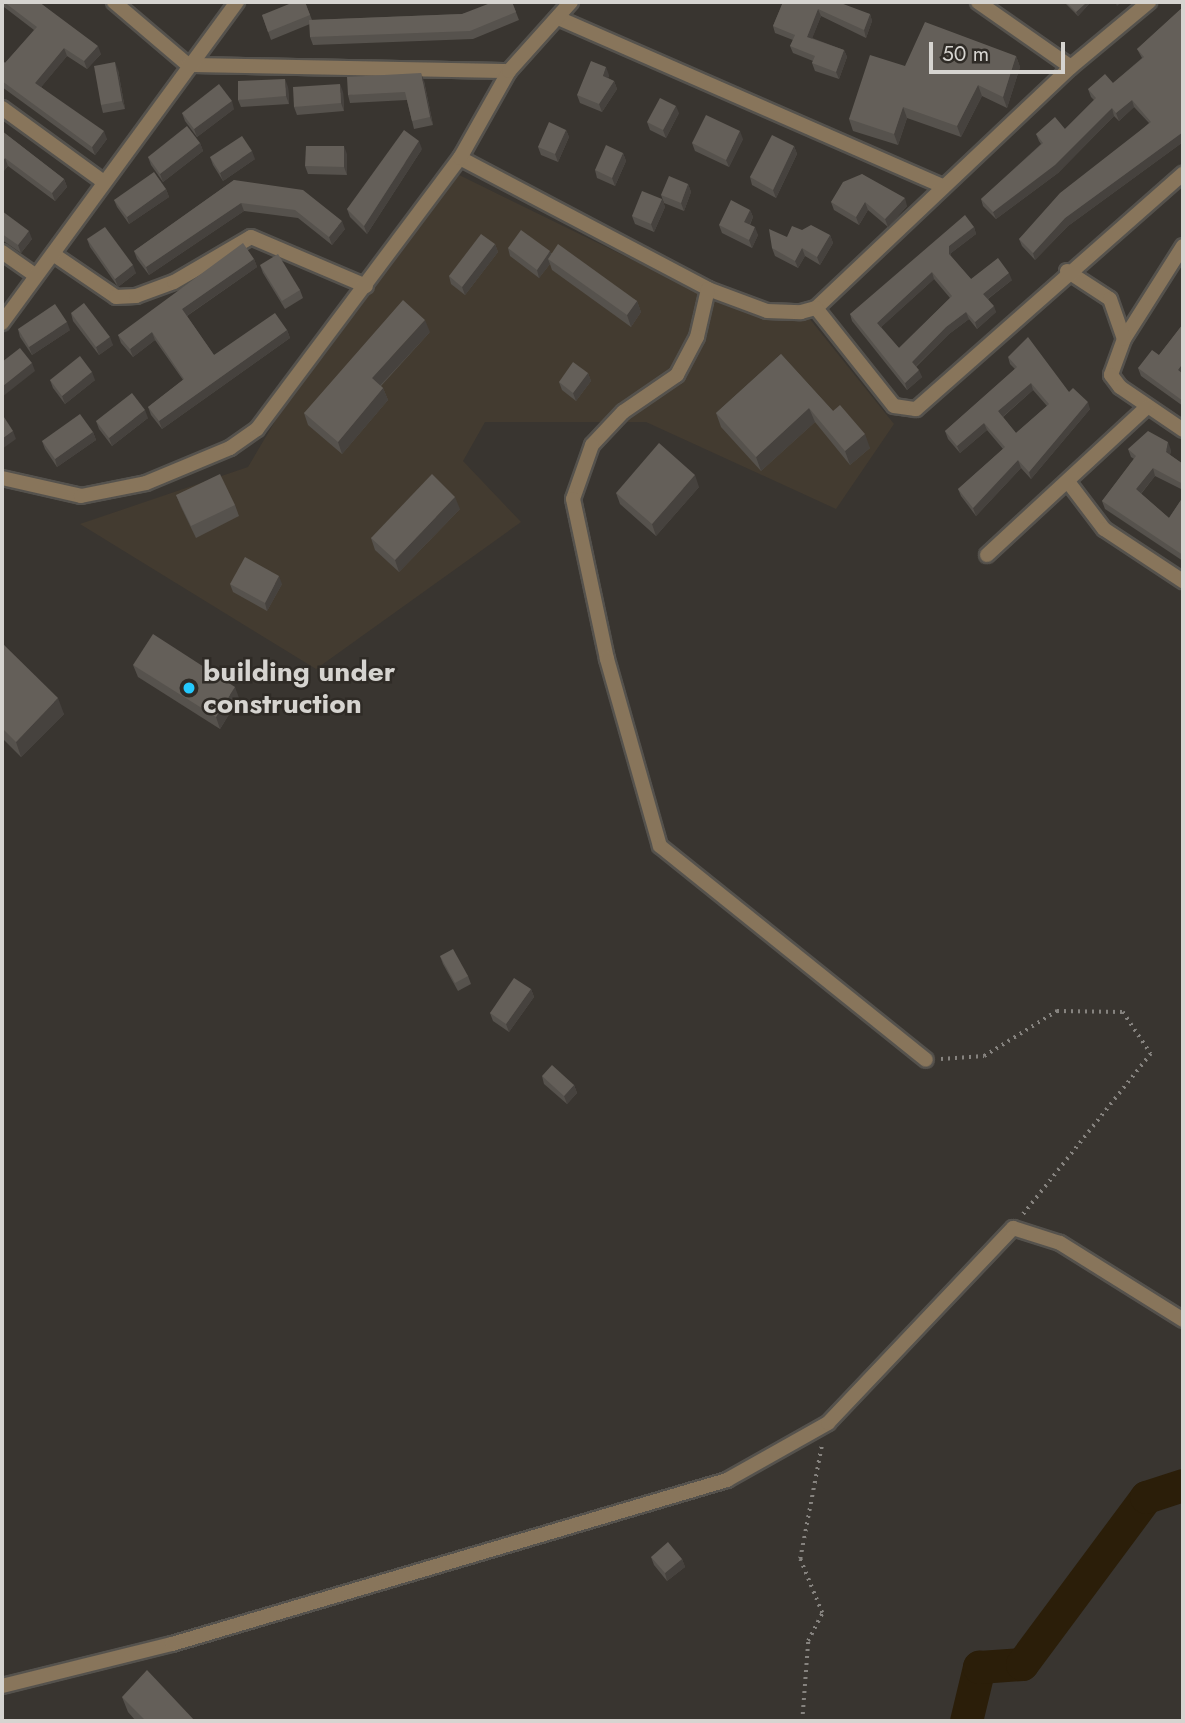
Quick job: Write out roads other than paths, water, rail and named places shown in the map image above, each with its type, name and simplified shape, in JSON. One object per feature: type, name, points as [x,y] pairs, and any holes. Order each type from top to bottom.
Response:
[{"type":"street","points":[[114,2],[188,65],[509,71]]},
{"type":"street","points":[[2,323],[188,65],[237,2]]},
{"type":"street","points":[[2,478],[81,496],[146,482],[230,448],[257,429],[460,158],[509,71],[571,2]]},
{"type":"street","points":[[978,2],[1071,67]]},
{"type":"street","points":[[460,158],[708,289],[785,314],[816,308],[942,186],[1071,67],[1149,2]]},
{"type":"street","points":[[558,18],[942,186]]},
{"type":"street","points":[[2,107],[104,182]]},
{"type":"street","points":[[816,308],[894,406],[916,409],[1067,271],[1183,174]]},
{"type":"street","points":[[53,254],[116,297],[136,296],[174,282],[251,237],[366,286]]},
{"type":"street","points":[[1183,246],[1124,339],[1111,375],[1146,408],[1183,430]]},
{"type":"street","points":[[2,252],[35,275]]},
{"type":"street","points":[[1067,271],[1110,299],[1124,339]]},
{"type":"street","points":[[708,289],[698,337],[677,375],[623,412],[592,445],[573,499],[607,659],[660,846],[926,1060]]},
{"type":"street","points":[[987,555],[1069,483],[1146,408]]},
{"type":"street","points":[[1069,483],[1104,528],[1183,581]]},
{"type":"street","points":[[2,1686],[172,1644],[727,1480],[828,1423],[1013,1228],[1060,1243],[1183,1320]]},
{"type":"waterway","points":[[966,1721],[979,1667],[1022,1664],[1146,1497],[1183,1485]]},
{"type":"place","name":"building under construction","points":[[189,688]]}]
